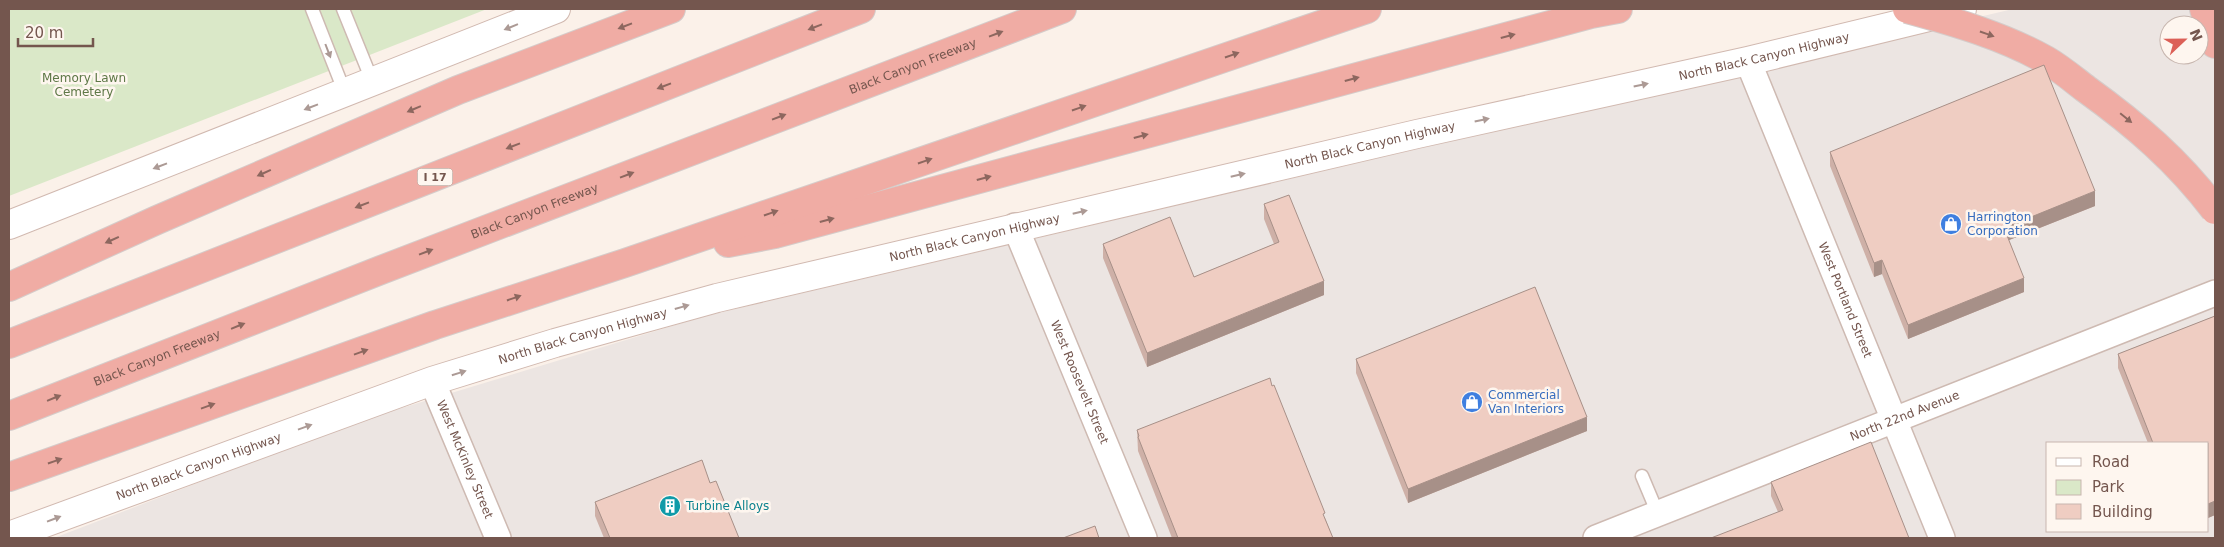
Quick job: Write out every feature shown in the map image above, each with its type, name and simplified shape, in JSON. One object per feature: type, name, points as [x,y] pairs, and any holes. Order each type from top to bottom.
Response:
[{"type":"highway","points":[[9,287],[166,216],[458,90],[671,9]]},
{"type":"highway","name":"I 17","points":[[9,344],[861,9]]},
{"type":"highway","name":"Black Canyon Freeway","points":[[9,416],[381,270],[1062,9]]},
{"type":"highway","points":[[9,477],[426,328],[626,263],[1367,9]]},
{"type":"highway","points":[[626,263],[775,234],[1591,14],[1618,9]]},
{"type":"highway","points":[[1907,9],[1996,37],[2047,61],[2122,115],[2164,150],[2196,185],[2215,210]]},
{"type":"highway","points":[[2204,9],[2215,44]]},
{"type":"main road","points":[[9,225],[556,9]]},
{"type":"main road","name":"North Black Canyon Highway","points":[[9,536],[432,381],[555,343],[717,298],[1015,226],[1748,61],[1962,9]]},
{"type":"street","name":"West Portland Street","points":[[1748,61],[1942,538]]},
{"type":"street","name":"West Roosevelt Street","points":[[1015,226],[1144,538]]},
{"type":"street","name":"North 22nd Avenue","points":[[1596,538],[2215,294]]},
{"type":"street","name":"West McKinley Street","points":[[432,381],[498,538]]},
{"type":"lane","points":[[312,9],[345,93]]},
{"type":"lane","points":[[343,9],[373,82]]},
{"type":"lane","points":[[1642,476],[1658,514]]},
{"type":"shaded area","points":[[2013,9],[2215,9],[2215,538],[54,538],[362,420],[705,316]]},
{"type":"green space","name":"Memory Lawn Cemetery","points":[[9,9],[487,9],[9,196]]},
{"type":"building","name":"Harrington Corporation","points":[[2044,65],[2095,191],[2004,228],[2024,278],[1908,325],[1882,260],[1874,263],[1830,152]]},
{"type":"building","points":[[1289,195],[1324,281],[1147,353],[1103,244],[1170,217],[1194,277],[1279,242],[1264,204]]},
{"type":"building","name":"Commercial Van Interiors","points":[[1535,287],[1587,417],[1408,489],[1356,359]]},
{"type":"building","points":[[2215,316],[2215,501],[2209,504],[2209,442],[2153,442],[2118,354]]},
{"type":"building","points":[[1270,378],[1325,513],[1323,514],[1333,538],[1178,538],[1138,437],[1137,430]]},
{"type":"building","points":[[1871,442],[1909,538],[1711,538],[1783,510],[1771,482]]},
{"type":"building","name":"Turbine Alloys","points":[[702,460],[710,483],[716,481],[739,538],[610,538],[595,502]]},
{"type":"building","points":[[1095,526],[1099,538],[1063,538]]},
{"type":"place","name":"Harrington Corporation","points":[[1951,224]]},
{"type":"place","name":"Commercial Van Interiors","points":[[1472,402]]},
{"type":"place","name":"Turbine Alloys","points":[[670,506]]}]
